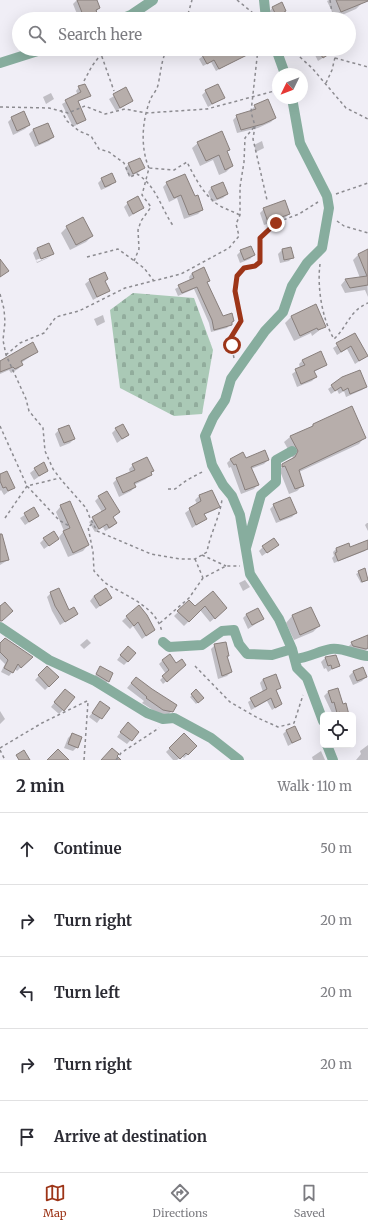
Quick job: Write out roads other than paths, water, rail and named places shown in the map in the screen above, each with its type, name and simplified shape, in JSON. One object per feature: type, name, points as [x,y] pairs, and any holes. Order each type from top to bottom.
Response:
[{"type":"street","points":[[135,12],[153,0]]},
{"type":"street","points":[[264,0],[265,12]]},
{"type":"street","points":[[0,63],[22,56]]},
{"type":"street","points":[[278,56],[282,68]]},
{"type":"street","points":[[293,104],[300,143],[327,196],[328,215],[322,248],[307,263],[292,286],[283,312],[265,331],[236,372],[225,400],[213,418],[205,436],[212,465],[223,485],[232,496],[240,515],[250,574],[279,619],[297,668],[307,678],[320,713]]},
{"type":"street","points":[[246,548],[260,495],[276,482],[276,460],[292,451]]},
{"type":"street","points":[[0,627],[49,660],[95,681],[146,713],[163,719],[174,718],[211,738],[239,760]]},
{"type":"street","points":[[163,642],[169,646],[202,645],[222,631],[234,630],[239,644],[247,654],[293,654],[303,658],[331,649],[339,649],[357,655],[368,656]]},
{"type":"street","points":[[329,748],[333,760]]}]
